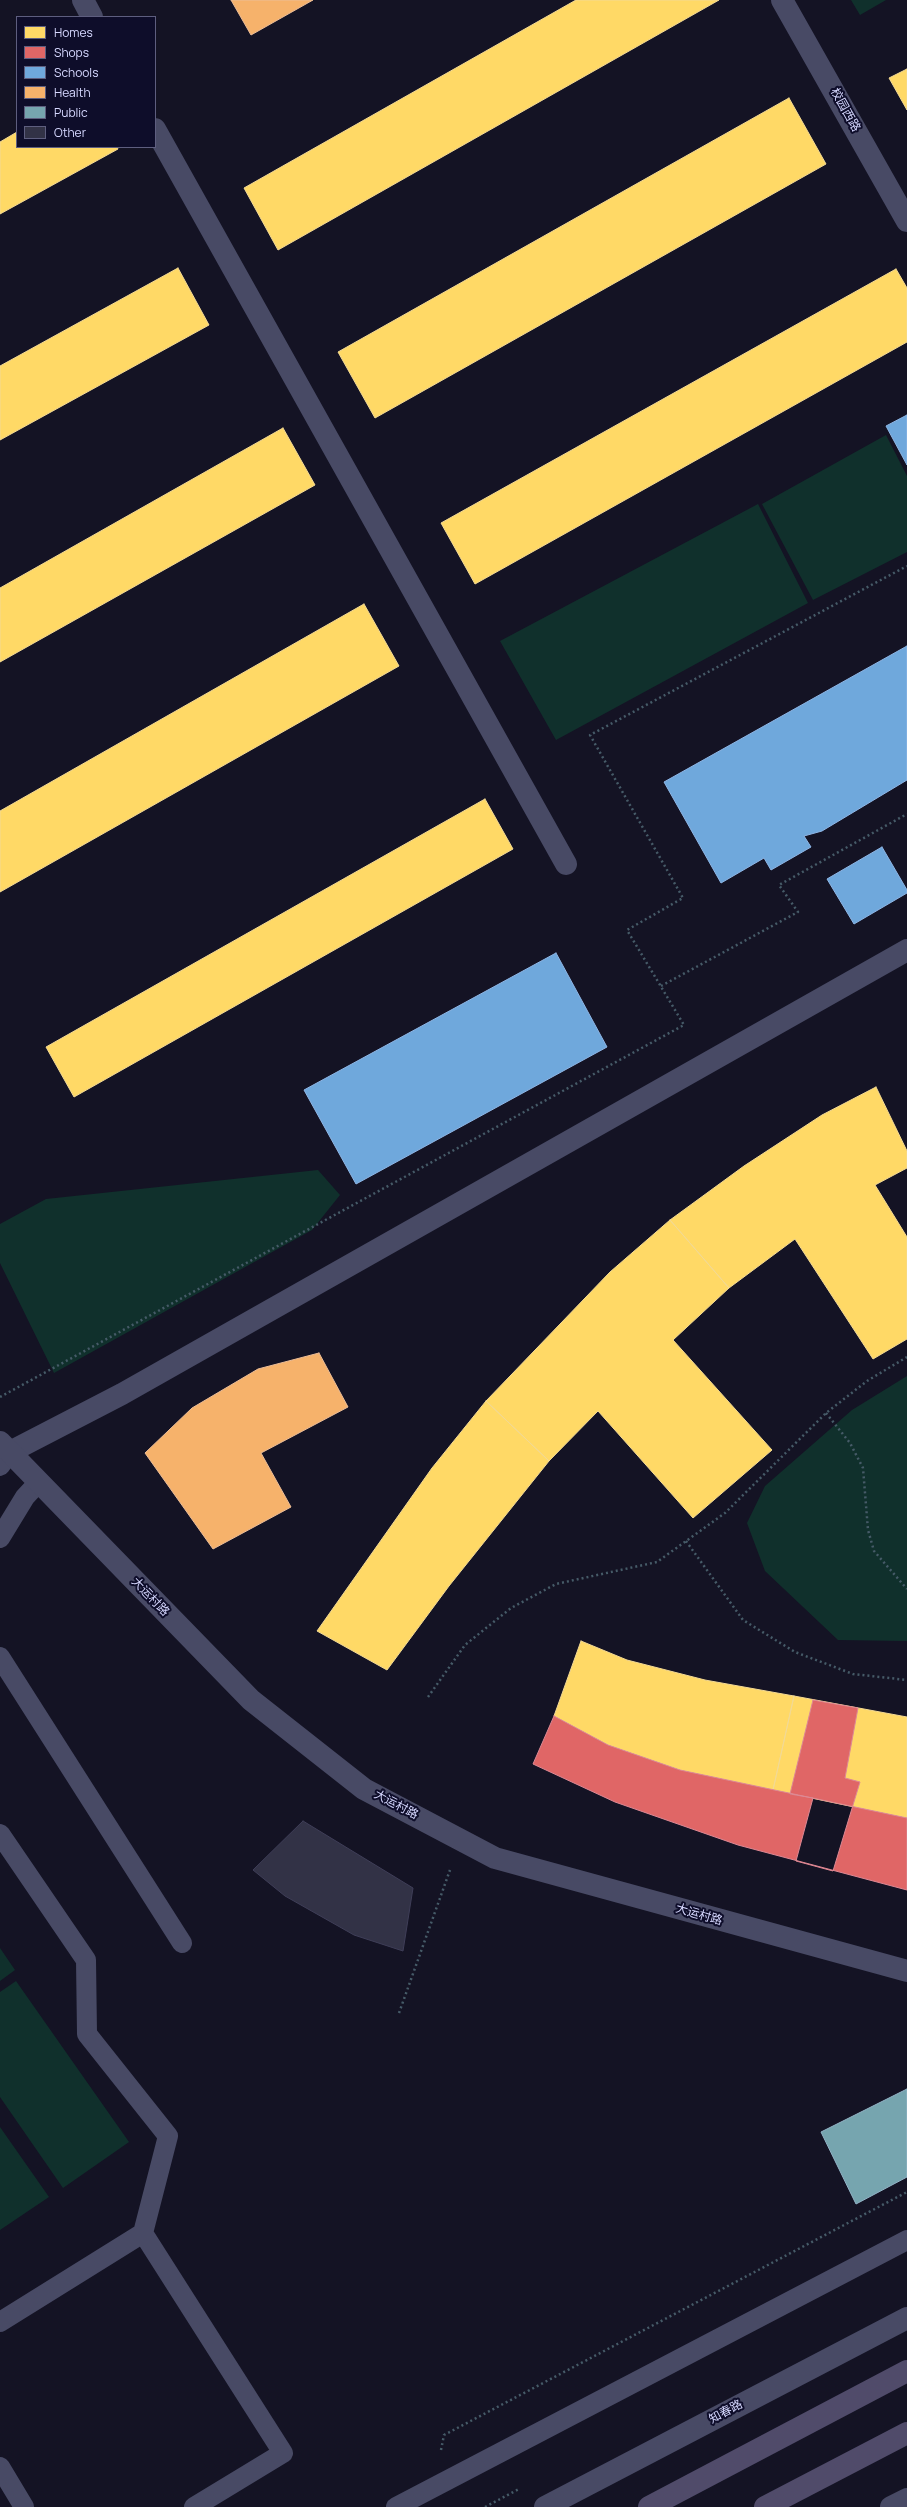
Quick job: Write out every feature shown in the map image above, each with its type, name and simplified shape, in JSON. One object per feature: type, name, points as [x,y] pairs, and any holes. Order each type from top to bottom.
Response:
[{"type":"main road","points":[[649,2507],[907,2371]]},
{"type":"main road","points":[[765,2507],[907,2433]]},
{"type":"street","points":[[83,0],[91,16]]},
{"type":"street","name":"校园西路","points":[[782,0],[907,221]]},
{"type":"street","points":[[156,131],[566,864]]},
{"type":"street","points":[[3,1454],[122,1394],[907,950]]},
{"type":"street","name":"大运村路","points":[[3,1454],[38,1483],[250,1700],[364,1789],[495,1858],[907,1971]]},
{"type":"street","name":"知春路","points":[[545,2507],[907,2318]]},
{"type":"street","points":[[891,2507],[907,2499]]},
{"type":"lane","points":[[0,1538],[25,1497],[38,1483]]},
{"type":"lane","points":[[0,1657],[182,1943]]},
{"type":"lane","points":[[0,1834],[86,1960],[87,2034],[168,2136],[143,2233],[0,2322]]},
{"type":"lane","points":[[143,2233],[283,2453],[194,2507]]},
{"type":"lane","points":[[396,2507],[907,2240]]},
{"type":"lane","points":[[0,2467],[24,2507]]},
{"type":"path","points":[[0,1397],[684,1025],[627,930],[684,898],[590,735],[907,566]]},
{"type":"path","points":[[661,986],[798,912],[779,885],[907,814]]},
{"type":"path","points":[[428,1697],[465,1645],[511,1608],[556,1584],[657,1562],[725,1513],[826,1413],[867,1381],[907,1356]]},
{"type":"path","points":[[826,1413],[850,1443],[863,1468],[868,1530],[874,1551],[907,1589]]},
{"type":"path","points":[[686,1541],[743,1620],[795,1652],[852,1674],[907,1680]]},
{"type":"path","points":[[399,2012],[450,1870]]},
{"type":"path","points":[[432,2487],[444,2435],[907,2192]]},
{"type":"green space","points":[[851,0],[886,0],[860,15]]},
{"type":"green space","points":[[886,435],[907,476],[907,552],[813,600],[762,504]]},
{"type":"green space","points":[[758,504],[808,603],[556,740],[500,641]]},
{"type":"green space","points":[[318,1170],[340,1195],[312,1230],[54,1373],[0,1263],[0,1224],[46,1199]]},
{"type":"green space","points":[[907,1376],[907,1641],[838,1640],[765,1571],[747,1523],[765,1486],[852,1410]]},
{"type":"green space","points":[[0,1948],[15,1970],[0,1981]]},
{"type":"green space","points":[[16,1981],[129,2142],[63,2188],[0,2097],[0,1992]]},
{"type":"green space","points":[[0,2127],[49,2197],[0,2230]]},
{"type":"building: Homes","points":[[576,0],[719,0],[278,250],[244,188]]},
{"type":"building: Homes","points":[[907,69],[907,110],[889,78]]},
{"type":"building: Homes","points":[[789,98],[826,164],[375,418],[338,352]]},
{"type":"building: Homes","points":[[16,133],[16,148],[118,149],[0,214],[0,142]]},
{"type":"building: Homes","points":[[178,268],[209,325],[0,440],[0,366]]},
{"type":"building: Homes","points":[[896,269],[907,288],[907,342],[475,584],[441,523]]},
{"type":"building: Homes","points":[[283,428],[315,485],[0,662],[0,588]]},
{"type":"building: Homes","points":[[364,604],[399,666],[0,892],[0,811]]},
{"type":"building: Homes","points":[[485,799],[513,849],[74,1097],[46,1047]]},
{"type":"building: Homes","points":[[876,1087],[907,1151],[907,1168],[875,1185],[907,1237],[907,1339],[873,1359],[795,1239],[729,1288],[670,1220],[744,1166],[822,1115]]},
{"type":"building: Homes","points":[[670,1220],[729,1288],[673,1340],[772,1450],[693,1518],[598,1411],[549,1461],[486,1401],[610,1272]]},
{"type":"building: Homes","points":[[486,1401],[549,1461],[449,1586],[387,1670],[317,1631],[432,1468]]},
{"type":"building: Homes","points":[[581,1641],[627,1660],[705,1680],[794,1696],[773,1790],[680,1770],[608,1745],[554,1716]]},
{"type":"building: Homes","points":[[794,1696],[907,1717],[907,1818],[773,1790]]},
{"type":"building: Shops","points":[[813,1700],[858,1708],[845,1778],[860,1782],[833,1871],[796,1861],[813,1798],[790,1794]]},
{"type":"building: Shops","points":[[554,1716],[608,1745],[680,1770],[907,1818],[907,1890],[738,1845],[615,1802],[533,1764]]},
{"type":"building: Schools","points":[[907,415],[907,465],[886,426]]},
{"type":"building: Schools","points":[[907,646],[907,780],[822,831],[804,836],[811,847],[771,870],[764,858],[721,883],[664,782]]},
{"type":"building: Schools","points":[[882,847],[907,890],[907,893],[854,924],[827,879]]},
{"type":"building: Schools","points":[[556,953],[607,1047],[356,1184],[304,1090]]},
{"type":"building: Health","points":[[231,0],[313,0],[251,35]]},
{"type":"building: Health","points":[[319,1353],[348,1407],[261,1453],[291,1507],[213,1549],[145,1453],[192,1408],[258,1369]]},
{"type":"building: Public","points":[[907,2089],[907,2177],[856,2204],[821,2132]]},
{"type":"building: Other","points":[[303,1821],[413,1888],[403,1951],[354,1935],[285,1896],[253,1870]]}]
